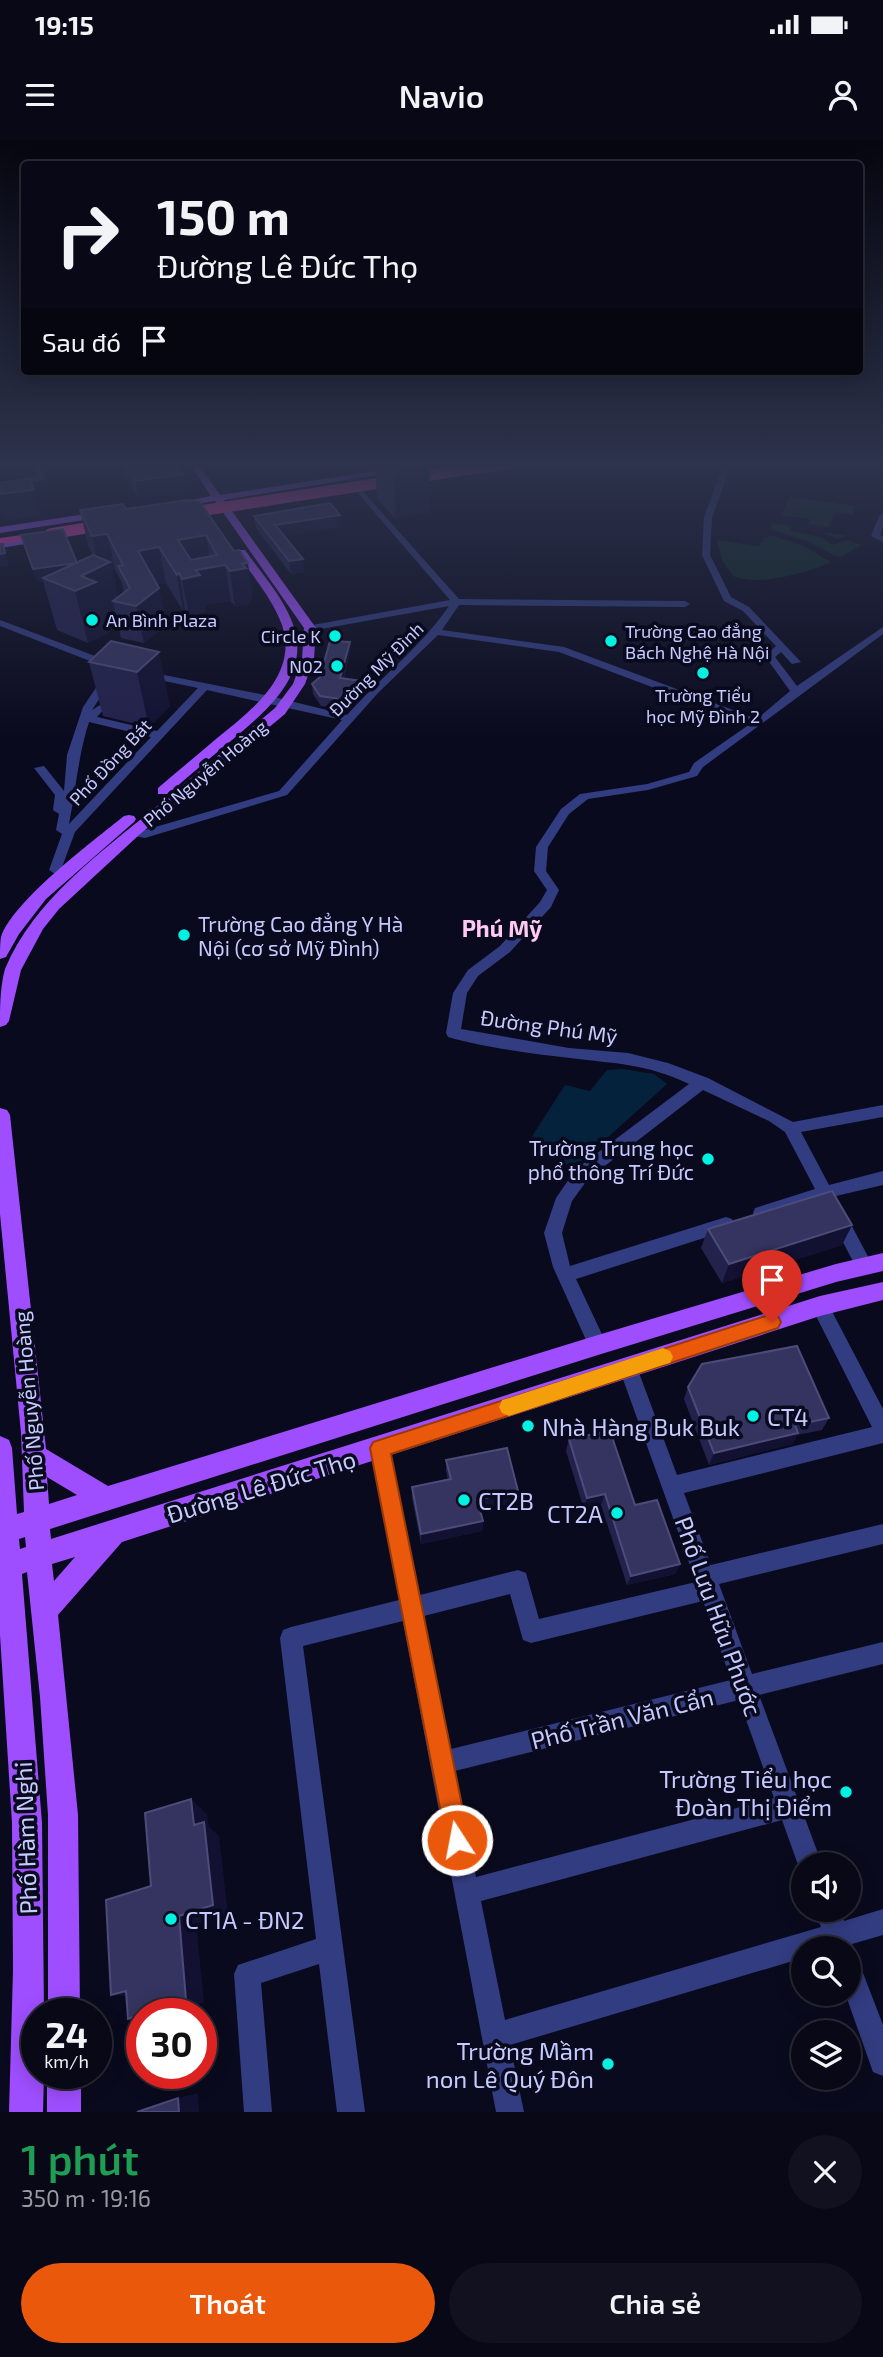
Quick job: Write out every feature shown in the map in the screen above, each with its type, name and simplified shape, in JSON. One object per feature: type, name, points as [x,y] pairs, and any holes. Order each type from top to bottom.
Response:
[{"type":"main road","name":"Phố Nguyễn Hoàng","points":[[0,1021],[13,970],[36,927],[71,887],[251,737],[278,701],[290,664],[293,636],[246,555]]},
{"type":"main road","points":[[252,555],[310,628]]},
{"type":"main road","name":"Phố Nguyễn Hoàng","points":[[0,953],[27,909],[68,869],[299,684],[308,659],[310,628]]},
{"type":"main road","name":"Phố Nguyễn Hoàng","points":[[0,1115],[4,1198],[35,1456],[39,1555]]},
{"type":"main road","name":"Đường Lê Đức Thọ","points":[[3,1531],[598,1345],[874,1264]]},
{"type":"main road","name":"Đường Lê Đức Thọ","points":[[4,1567],[820,1306],[883,1291]]},
{"type":"main road","points":[[35,1456],[106,1499]]},
{"type":"main road","name":"Phố Nguyễn Hoàng","points":[[0,1459],[4,1567]]},
{"type":"main road","points":[[45,1610],[113,1532]]},
{"type":"main road","name":"Phố Hàm Nghi","points":[[39,1555],[63,1815],[64,1998]]},
{"type":"main road","name":"Phố Hàm Nghi","points":[[4,1567],[6,1630],[27,1823],[31,1998]]},
{"type":"main road","name":"Phố Hàm Nghi","points":[[26,2112],[28,2089]]},
{"type":"main road","points":[[64,2089],[64,2112]]},
{"type":"street","points":[[416,555],[456,602]]},
{"type":"street","points":[[706,555],[727,599],[746,609],[796,662]]},
{"type":"street","points":[[436,632],[456,602]]},
{"type":"street","points":[[310,628],[456,602],[685,604]]},
{"type":"street","points":[[0,623],[97,663],[278,701],[349,719]]},
{"type":"street","name":"Đường Mỹ Đình","points":[[134,832],[145,834],[283,793],[349,719],[436,632],[561,649],[758,723]]},
{"type":"street","points":[[758,723],[796,692],[882,632]]},
{"type":"street","points":[[781,647],[770,656],[796,692]]},
{"type":"street","points":[[40,768],[61,795],[59,830],[72,778],[73,755],[89,707],[109,678],[129,671],[260,693],[278,701]]},
{"type":"street","name":"Phố Đồng Bát","points":[[55,870],[69,831],[155,735],[204,687]]},
{"type":"street","points":[[113,696],[90,719],[155,735],[182,702],[170,699]]},
{"type":"street","name":"Đường Phú Mỹ","points":[[758,723],[698,765],[693,774],[648,787],[584,796],[565,813],[547,838],[539,860],[540,871],[553,890],[546,904],[505,949],[473,973],[460,993],[453,1033],[569,1053],[628,1058],[668,1068],[704,1082],[775,1117],[791,1128]]},
{"type":"street","points":[[598,1345],[566,1275],[553,1233],[564,1198],[582,1174],[704,1082]]},
{"type":"street","points":[[874,1264],[826,1192],[791,1128],[883,1111]]},
{"type":"street","points":[[566,1275],[826,1192],[883,1178]]},
{"type":"street","points":[[672,1486],[883,1432],[820,1306]]},
{"type":"street","name":"Phố Lưu Hữu Phước","points":[[628,1368],[806,1852]]},
{"type":"street","points":[[380,1448],[510,2112]]},
{"type":"street","points":[[351,2112],[291,1638],[412,1605],[518,1581],[531,1632],[883,1534]]},
{"type":"street","name":"Phố Trần Văn Cẩn","points":[[442,1763],[883,1653]]},
{"type":"street","points":[[466,1892],[789,1806]]},
{"type":"street","points":[[852,1936],[883,1922]]},
{"type":"street","points":[[258,2112],[247,1974],[330,1948]]},
{"type":"street","points":[[495,2036],[791,1955]]},
{"type":"street","points":[[861,2002],[883,2062]]},
{"type":"green space","points":[[721,555],[819,555],[831,562],[796,574],[755,580],[733,576]]},
{"type":"water","points":[[623,1069],[654,1074],[667,1084],[578,1164],[568,1165],[531,1145],[533,1135],[565,1085],[590,1091],[607,1070]]},
{"type":"building","points":[[28,555],[74,555],[77,563],[33,569]]},
{"type":"building","points":[[93,555],[110,562],[81,576],[96,582],[75,591],[43,578]]},
{"type":"building","points":[[118,555],[140,555],[159,588],[136,606],[113,601],[130,588],[118,566],[123,565]]},
{"type":"building","points":[[164,555],[188,555],[191,560],[217,555],[242,555],[248,563],[242,564],[246,568],[230,571],[225,565],[196,570],[200,575],[182,579],[179,573],[177,575]]},
{"type":"building","points":[[284,555],[300,555],[303,559],[289,561]]},
{"type":"building","points":[[111,641],[159,652],[137,672],[89,662]]},
{"type":"building","points":[[330,641],[350,642],[340,678],[362,681],[347,700],[320,696],[312,684],[320,677]]},
{"type":"building","points":[[832,1191],[852,1225],[729,1264],[708,1229]]},
{"type":"building","name":"CT4","points":[[797,1346],[829,1418],[795,1425],[798,1433],[714,1453],[688,1387],[702,1364]]},
{"type":"building","name":"CT2A","points":[[610,1431],[635,1505],[657,1500],[680,1564],[631,1576],[605,1494],[587,1498],[569,1439]]},
{"type":"building","name":"CT2B","points":[[507,1448],[518,1491],[477,1500],[483,1521],[421,1534],[412,1487],[451,1479],[446,1460]]},
{"type":"building","name":"CT1A - ĐN2","points":[[191,1799],[194,1825],[204,1822],[213,1905],[179,1916],[186,1998],[126,1998],[126,1991],[111,1995],[106,1900],[151,1886],[145,1813]]},
{"type":"building","points":[[178,2098],[179,2112],[137,2112]]},
{"type":"slow traffic","points":[[509,1407],[663,1357]]},
{"type":"place","name":"An Bình Plaza","points":[[92,620]]},
{"type":"place","name":"Circle K","points":[[335,636]]},
{"type":"place","name":"Trường Cao đẳng Bách Nghệ Hà Nội","points":[[611,641]]},
{"type":"place","name":"N02","points":[[337,666]]},
{"type":"place","name":"Trường Tiểu học Mỹ Đình 2","points":[[703,673]]},
{"type":"place","name":"Trường Cao đẳng Y Hà Nội (cơ sở Mỹ Đình)","points":[[184,935]]},
{"type":"place","name":"Trường Trung học phổ thông Trí Đức","points":[[708,1159]]},
{"type":"place","name":"CT4","points":[[753,1416]]},
{"type":"place","name":"Nhà Hàng Buk Buk","points":[[528,1426]]},
{"type":"place","name":"CT2B","points":[[464,1500]]},
{"type":"place","name":"CT2A","points":[[617,1513]]},
{"type":"place","name":"Trường Tiểu học Đoàn Thị Điểm","points":[[846,1792]]},
{"type":"place","name":"CT1A - ĐN2","points":[[171,1919]]},
{"type":"place","name":"Trường Mầm non Lê Quý Đôn","points":[[608,2064]]},
{"type":"district","name":"Phú Mỹ","points":[[502,928]]},
{"type":"route","points":[[457,1840],[391,1493],[380,1448],[772,1322]]}]
